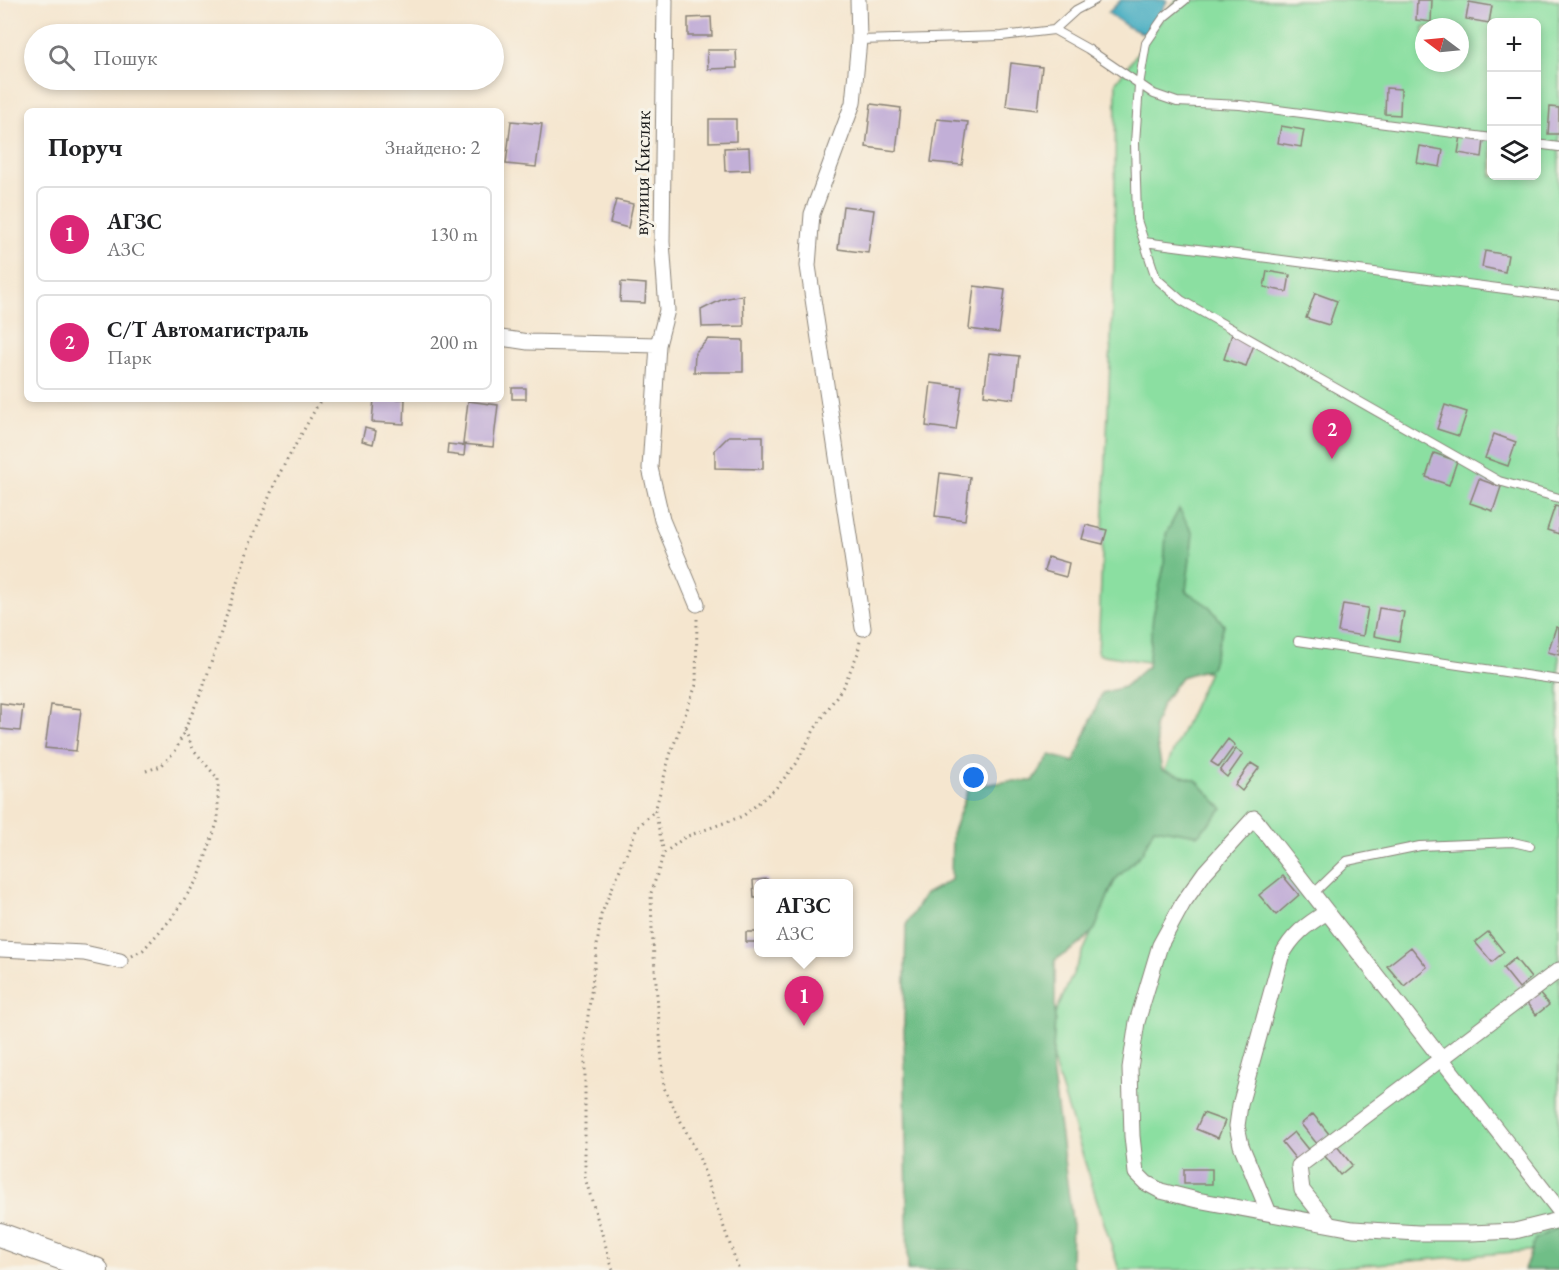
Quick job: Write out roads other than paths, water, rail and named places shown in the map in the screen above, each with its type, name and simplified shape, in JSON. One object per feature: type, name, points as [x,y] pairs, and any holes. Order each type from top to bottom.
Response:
[{"type":"highway","points":[[0,1235],[96,1270]]},
{"type":"street","name":"вулиця Кисляк","points":[[665,0],[662,242],[667,310],[658,345],[650,468],[662,520],[697,604]]},
{"type":"street","points":[[858,0],[859,40],[853,103],[812,214],[808,266],[863,628]]},
{"type":"street","points":[[504,338],[528,342],[658,345]]},
{"type":"street","points":[[1559,1210],[1254,818],[1205,872],[1183,903],[1160,945],[1137,1022],[1130,1068],[1132,1136],[1136,1173],[1146,1183],[1161,1191],[1353,1229],[1471,1233],[1515,1231],[1559,1220]]},
{"type":"street","points":[[1269,1213],[1241,1145],[1237,1126],[1240,1105],[1281,957],[1289,941],[1306,925],[1327,912]]},
{"type":"street","points":[[0,949],[84,953],[120,961]]},
{"type":"street","points":[[1329,1224],[1302,1190],[1299,1166],[1559,970]]},
{"type":"lane","points":[[859,40],[1002,36],[1054,30],[1076,10],[1095,0]]},
{"type":"lane","points":[[1185,0],[1164,17],[1146,43],[1139,85],[1135,143],[1137,220],[1156,278],[1181,300],[1498,481],[1559,498]]},
{"type":"lane","points":[[1054,30],[1088,49],[1154,94],[1177,102],[1240,105],[1487,137]]},
{"type":"lane","points":[[1541,145],[1559,147]]},
{"type":"lane","points":[[1144,242],[1559,296]]},
{"type":"lane","points":[[1298,641],[1559,680]]},
{"type":"lane","points":[[1312,894],[1347,861],[1420,846],[1513,842],[1530,846]]},
{"type":"water","points":[[1121,0],[1167,1],[1149,36],[1128,27],[1108,13]]},
{"type":"place","name":"С/Т Автомагистраль","points":[[1332,459]]},
{"type":"place","name":"АГЗС","points":[[804,1026]]}]
